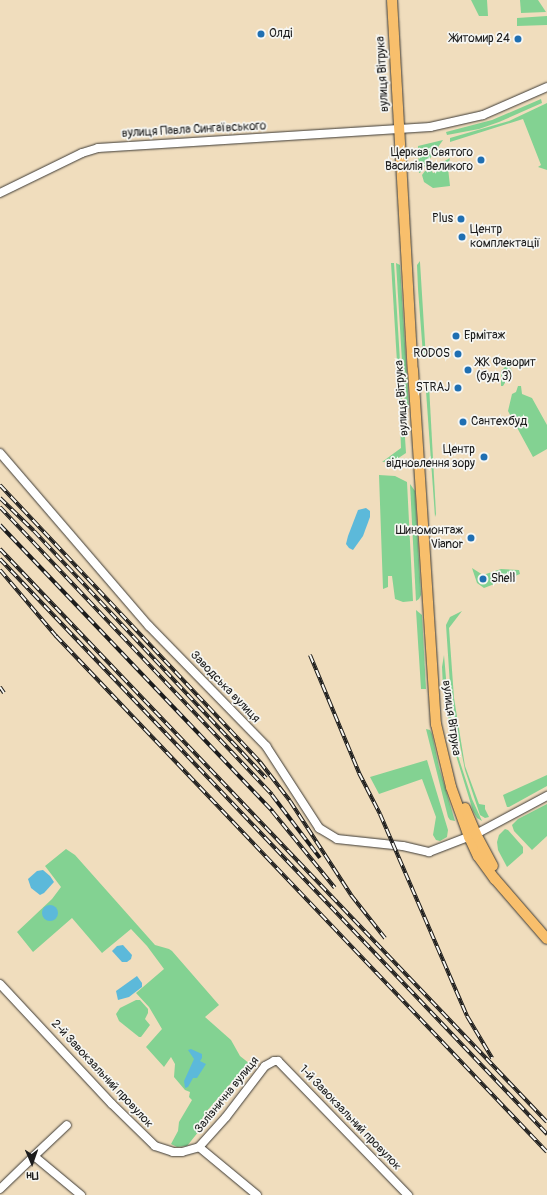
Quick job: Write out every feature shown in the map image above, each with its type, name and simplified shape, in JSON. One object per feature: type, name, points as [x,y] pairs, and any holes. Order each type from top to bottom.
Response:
[{"type":"main road","name":"вулиця Вітрука","points":[[392,0],[402,129]]},
{"type":"main road","name":"вулиця Вітрука","points":[[398,0],[402,129],[432,691],[436,724],[447,777],[472,836]]},
{"type":"main road","points":[[472,836],[497,872],[547,930]]},
{"type":"main road","points":[[472,836],[478,856],[494,879],[547,939]]},
{"type":"street","name":"вулиця Павла Сингаївського","points":[[0,193],[82,153],[98,148],[436,126],[483,115],[547,87]]},
{"type":"street","name":"Заводська вулиця","points":[[0,453],[149,626],[266,746],[318,828],[337,839],[403,846],[429,852],[472,836],[547,796]]},
{"type":"street","name":"2-й Завокзальний провулок","points":[[0,984],[155,1146],[173,1152],[187,1152],[199,1147]]},
{"type":"street","name":"Залізнична вулиця","points":[[199,1147],[266,1066],[274,1061]]},
{"type":"street","name":"1-й Завокзальний провулок","points":[[274,1061],[282,1064],[408,1195]]},
{"type":"street","points":[[0,1189],[67,1125]]},
{"type":"street","points":[[199,1147],[257,1195]]},
{"type":"street","points":[[34,1156],[82,1195]]},
{"type":"green space","points":[[471,0],[487,0],[488,16],[479,16]]},
{"type":"green space","points":[[520,0],[538,0],[546,12],[521,13]]},
{"type":"green space","points":[[547,16],[547,25],[517,26],[517,18]]},
{"type":"green space","points":[[541,99],[542,103],[499,122],[479,129],[447,135],[446,132],[492,120]]},
{"type":"green space","points":[[547,103],[547,170],[538,167],[541,165],[523,119],[450,142],[450,138],[509,121]]},
{"type":"green space","points":[[443,140],[420,173],[419,173],[418,146]]},
{"type":"green space","points":[[450,158],[448,168],[450,186],[433,188],[424,182],[422,175],[425,171],[431,169],[433,173],[436,172],[436,169],[440,168],[443,162]]},
{"type":"green space","points":[[420,261],[426,359],[423,355],[418,289],[417,265]]},
{"type":"green space","points":[[391,263],[394,263],[403,411],[400,412]]},
{"type":"green space","points":[[396,263],[400,265],[409,408],[405,410]]},
{"type":"green space","points":[[508,364],[512,371],[512,380],[506,381],[503,386],[501,386],[501,371]]},
{"type":"green space","points":[[429,385],[436,514],[435,517],[426,391]]},
{"type":"green space","points":[[518,386],[521,386],[522,394],[532,398],[547,425],[547,449],[533,457],[508,411],[512,394],[516,392]]},
{"type":"green space","points":[[400,421],[404,422],[406,453],[394,461],[382,462],[401,448]]},
{"type":"green space","points":[[379,475],[395,476],[407,482],[413,601],[403,602],[395,599],[392,576],[388,576],[388,587],[383,589]]},
{"type":"green space","points":[[410,484],[415,491],[421,595],[416,601]]},
{"type":"green space","points":[[472,568],[483,575],[501,569],[519,570],[520,574],[484,588],[477,583]]},
{"type":"green space","points":[[416,610],[422,615],[426,689],[421,689]]},
{"type":"green space","points":[[462,611],[449,628],[454,698],[465,766],[479,804],[485,805],[485,809],[489,817],[485,818],[480,815],[465,770],[451,700],[446,625],[450,617]]},
{"type":"green space","points":[[444,655],[448,701],[459,759],[472,799],[482,821],[477,818],[473,811],[454,749],[443,688],[442,667]]},
{"type":"green space","points":[[426,729],[430,730],[432,734],[439,767],[455,821],[450,820],[448,817]]},
{"type":"green space","points":[[427,760],[448,830],[447,837],[440,841],[436,840],[433,835],[436,817],[422,779],[379,794],[370,777]]},
{"type":"green space","points":[[547,775],[547,786],[507,807],[503,795]]},
{"type":"green space","points":[[547,804],[547,836],[532,850],[514,831],[512,825],[518,819]]},
{"type":"green space","points":[[505,829],[508,830],[523,847],[523,853],[507,867],[498,850],[497,842],[499,835]]},
{"type":"green space","points":[[66,849],[75,855],[155,945],[172,951],[219,1005],[205,1017],[231,1040],[240,1056],[250,1064],[243,1069],[206,1112],[202,1119],[203,1121],[199,1131],[187,1146],[177,1147],[171,1144],[178,1131],[179,1122],[192,1100],[189,1097],[190,1092],[185,1090],[174,1077],[175,1064],[171,1057],[164,1067],[146,1047],[162,1029],[149,1007],[136,993],[164,969],[147,946],[131,929],[102,953],[72,918],[33,952],[17,932],[52,899],[61,887],[45,866]]},
{"type":"green space","points":[[136,1000],[140,1000],[148,1009],[145,1019],[150,1025],[141,1037],[119,1021],[116,1014],[120,1008]]},
{"type":"water","points":[[366,508],[370,511],[370,517],[363,536],[353,550],[346,544],[348,536],[358,510]]},
{"type":"water","points":[[43,870],[54,882],[44,893],[40,895],[31,888],[28,879],[37,871]]},
{"type":"water","points":[[50,905],[56,907],[58,913],[56,919],[50,921],[44,919],[42,913],[44,907]]},
{"type":"water","points":[[123,945],[132,955],[131,959],[127,962],[122,962],[112,951],[117,946]]},
{"type":"water","points":[[137,976],[142,983],[142,987],[129,997],[118,1000],[116,991]]},
{"type":"water","points":[[191,1049],[202,1054],[200,1061],[206,1064],[197,1078],[193,1078],[188,1087],[185,1088],[184,1081],[194,1059],[188,1050]]},
{"type":"railway","points":[[0,485],[260,762],[290,801],[351,895],[385,938]]},
{"type":"railway","points":[[0,498],[34,531],[266,778]]},
{"type":"railway","points":[[0,507],[272,795],[320,858]]},
{"type":"railway","points":[[0,525],[272,811],[335,888]]},
{"type":"railway","points":[[0,549],[547,1122]]},
{"type":"railway","points":[[0,559],[547,1134]]},
{"type":"railway","points":[[0,570],[56,636],[547,1152]]},
{"type":"railway","points":[[310,655],[359,773],[380,814],[467,1016],[492,1058]]},
{"type":"railway","points":[[0,687],[4,693]]},
{"type":"place","name":"Олді","points":[[261,34]]},
{"type":"place","name":"Житомир 24","points":[[518,39]]},
{"type":"place","name":"Церква Святого Василія Великого","points":[[481,160]]},
{"type":"place","name":"Plus","points":[[461,219]]},
{"type":"place","name":"Центр комплектації","points":[[462,237]]},
{"type":"place","name":"Ермітаж","points":[[456,336]]},
{"type":"place","name":"RODOS","points":[[458,354]]},
{"type":"place","name":"ЖК Фаворит (буд 3)","points":[[468,370]]},
{"type":"place","name":"STRAJ","points":[[458,388]]},
{"type":"place","name":"Сантехбуд","points":[[463,422]]},
{"type":"place","name":"Центр відновлення зору","points":[[484,457]]},
{"type":"place","name":"Шиномонтаж Vianor","points":[[471,538]]},
{"type":"place","name":"Shell","points":[[483,579]]}]
